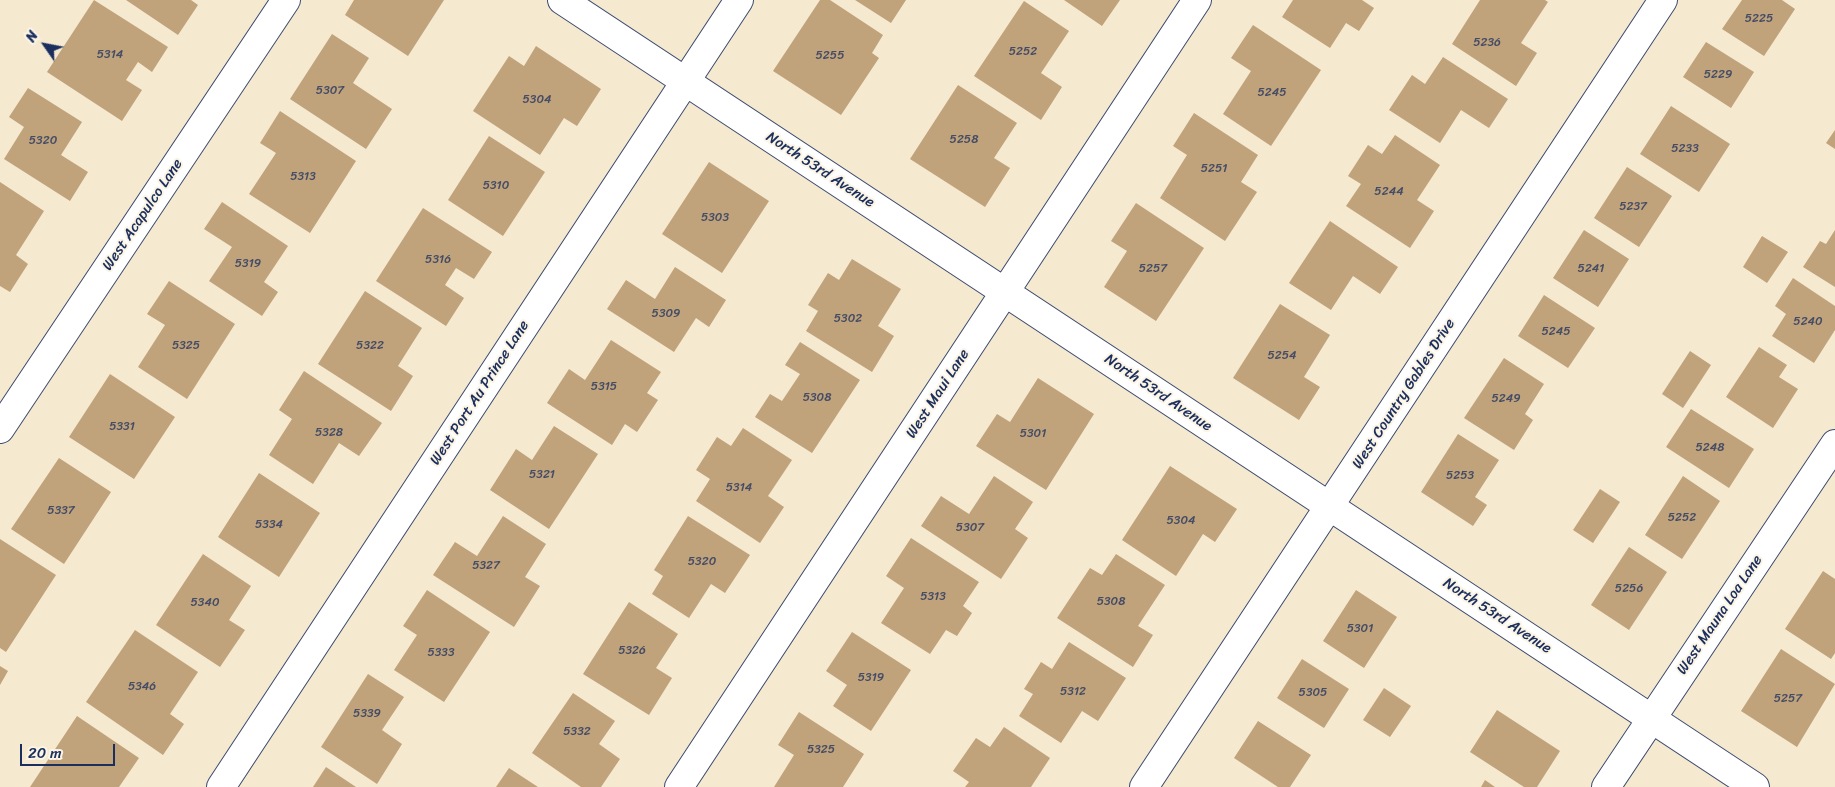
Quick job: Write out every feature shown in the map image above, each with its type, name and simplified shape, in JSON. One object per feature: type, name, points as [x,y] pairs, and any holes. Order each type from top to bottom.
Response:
[{"type":"street","name":"West Acapulco Lane","points":[[0,430],[286,0]]},
{"type":"street","name":"North 53rd Avenue","points":[[562,0],[1755,787]]},
{"type":"street","name":"West Port Au Prince Lane","points":[[221,787],[738,0]]},
{"type":"street","name":"West Maui Lane","points":[[679,787],[1006,292],[1196,0]]},
{"type":"street","name":"West Country Gables Drive","points":[[1144,787],[1663,0]]},
{"type":"street","name":"West Mauna Loa Lane","points":[[1606,787],[1835,444]]},
{"type":"building","points":[[94,0],[168,47],[152,72],[138,62],[126,80],[142,90],[122,121],[47,72]]},
{"type":"building","points":[[126,0],[191,0],[198,5],[178,35]]},
{"type":"building","points":[[354,0],[444,0],[408,56],[345,15]]},
{"type":"building","points":[[820,0],[830,0],[883,35],[872,53],[879,58],[841,115],[773,71]]},
{"type":"building","points":[[855,0],[906,0],[891,23]]},
{"type":"building","points":[[1064,0],[1120,0],[1102,26]]},
{"type":"building","points":[[1293,0],[1362,0],[1374,8],[1359,31],[1346,23],[1330,48],[1282,17]]},
{"type":"building","points":[[1480,0],[1545,0],[1548,2],[1521,43],[1537,53],[1516,86],[1452,44]]},
{"type":"building","points":[[1742,0],[1782,0],[1795,9],[1764,56],[1722,29]]},
{"type":"building","points":[[1024,1],[1069,31],[1041,73],[1062,87],[1041,120],[974,76]]},
{"type":"building","points":[[1253,25],[1321,70],[1271,146],[1223,114],[1251,71],[1231,58]]},
{"type":"building","points":[[332,34],[369,58],[353,83],[392,109],[366,149],[290,99]]},
{"type":"building","points":[[1706,42],[1754,72],[1731,108],[1683,77]]},
{"type":"building","points":[[536,46],[601,89],[577,126],[564,118],[540,155],[473,111],[509,56],[524,66]]},
{"type":"building","points":[[1443,57],[1508,99],[1489,128],[1461,110],[1440,143],[1389,110],[1412,75],[1425,84]]},
{"type":"building","points":[[958,85],[1017,123],[994,158],[1010,168],[985,207],[910,159]]},
{"type":"building","points":[[28,88],[82,122],[61,155],[88,172],[70,201],[4,159],[24,127],[9,117]]},
{"type":"building","points":[[1671,106],[1730,144],[1699,192],[1640,154]]},
{"type":"building","points":[[280,111],[356,161],[310,233],[249,194],[276,153],[260,143]]},
{"type":"building","points":[[1194,113],[1258,155],[1241,182],[1257,192],[1225,241],[1160,198],[1187,155],[1173,146]]},
{"type":"building","points":[[1835,130],[1835,149],[1826,143]]},
{"type":"building","points":[[1395,135],[1440,165],[1417,200],[1434,211],[1410,248],[1346,206],[1361,184],[1348,176],[1368,145],[1382,154]]},
{"type":"building","points":[[489,136],[545,172],[503,236],[448,200]]},
{"type":"building","points":[[709,162],[769,201],[722,273],[662,234]]},
{"type":"building","points":[[1627,167],[1672,196],[1639,247],[1594,218]]},
{"type":"building","points":[[0,182],[44,211],[16,255],[28,264],[10,292],[0,286]]},
{"type":"building","points":[[222,202],[288,246],[264,282],[278,292],[262,316],[209,281],[232,247],[204,229]]},
{"type":"building","points":[[1136,203],[1204,248],[1156,321],[1104,287],[1127,251],[1111,241]]},
{"type":"building","points":[[423,208],[492,252],[474,279],[456,268],[445,285],[464,298],[446,326],[376,281]]},
{"type":"building","points":[[1330,221],[1398,267],[1380,294],[1353,276],[1331,310],[1289,283]]},
{"type":"building","points":[[1584,230],[1629,259],[1598,307],[1553,278]]},
{"type":"building","points":[[1835,230],[1835,287],[1803,267],[1820,241],[1826,244]]},
{"type":"building","points":[[1762,236],[1788,252],[1767,283],[1743,267]]},
{"type":"building","points":[[852,259],[901,289],[878,326],[894,336],[872,372],[806,331],[818,311],[808,305],[828,273],[839,280]]},
{"type":"building","points":[[675,267],[726,300],[709,327],[696,318],[674,352],[607,309],[626,280],[655,299]]},
{"type":"building","points":[[1793,278],[1835,306],[1835,330],[1814,363],[1772,336],[1786,314],[1775,306]]},
{"type":"building","points":[[169,281],[235,324],[187,399],[138,367],[165,325],[147,314]]},
{"type":"building","points":[[365,291],[422,328],[398,366],[413,376],[391,411],[318,364]]},
{"type":"building","points":[[1544,295],[1595,328],[1568,368],[1518,336]]},
{"type":"building","points":[[1280,304],[1330,335],[1304,377],[1320,387],[1299,420],[1233,378]]},
{"type":"building","points":[[611,340],[661,372],[647,393],[658,400],[637,432],[625,424],[612,445],[547,403],[569,369],[585,380]]},
{"type":"building","points":[[800,342],[860,380],[812,453],[755,417],[770,394],[782,401],[800,374],[785,365]]},
{"type":"building","points":[[1759,347],[1787,365],[1779,377],[1798,389],[1773,428],[1726,397]]},
{"type":"building","points":[[1690,351],[1711,365],[1683,408],[1662,394]]},
{"type":"building","points":[[1504,358],[1544,384],[1525,414],[1533,420],[1514,450],[1464,418]]},
{"type":"building","points":[[304,371],[382,423],[359,456],[339,443],[313,484],[269,455],[292,419],[279,410]]},
{"type":"building","points":[[110,374],[175,417],[134,479],[69,437]]},
{"type":"building","points":[[1038,378],[1094,414],[1046,490],[976,446],[997,414],[1010,422]]},
{"type":"building","points":[[1691,409],[1754,449],[1729,488],[1666,447]]},
{"type":"building","points":[[554,426],[598,454],[549,529],[490,490],[516,449],[532,460]]},
{"type":"building","points":[[743,428],[792,460],[768,496],[784,507],[760,543],[696,501],[710,479],[696,470],[717,437],[731,446]]},
{"type":"building","points":[[1458,434],[1499,460],[1475,497],[1487,505],[1473,526],[1421,492]]},
{"type":"building","points":[[59,458],[111,492],[64,564],[11,529]]},
{"type":"building","points":[[1170,466],[1237,509],[1215,542],[1203,534],[1176,576],[1122,540]]},
{"type":"building","points":[[259,473],[320,513],[279,577],[218,537]]},
{"type":"building","points":[[994,476],[1033,502],[1015,529],[1028,538],[1001,579],[921,526],[941,496],[969,514]]},
{"type":"building","points":[[1683,476],[1720,501],[1682,559],[1645,535]]},
{"type":"building","points":[[1600,489],[1620,502],[1593,543],[1573,530]]},
{"type":"building","points":[[503,516],[546,544],[525,577],[540,586],[514,627],[433,575],[455,542],[477,556]]},
{"type":"building","points":[[688,516],[750,555],[725,593],[711,584],[689,618],[652,594],[663,576],[654,570]]},
{"type":"building","points":[[911,538],[979,582],[963,606],[972,613],[957,636],[946,630],[930,654],[881,623],[904,588],[886,576]]},
{"type":"building","points":[[0,539],[56,575],[6,652],[0,648]]},
{"type":"building","points":[[1629,547],[1667,572],[1629,630],[1591,605]]},
{"type":"building","points":[[203,554],[251,586],[229,620],[245,630],[220,667],[156,625]]},
{"type":"building","points":[[1116,554],[1165,585],[1138,626],[1153,635],[1133,667],[1057,618],[1090,568],[1102,575]]},
{"type":"building","points":[[1823,571],[1835,579],[1835,653],[1831,659],[1785,629]]},
{"type":"building","points":[[427,590],[490,632],[444,702],[394,670],[417,635],[403,626]]},
{"type":"building","points":[[1356,590],[1397,617],[1364,668],[1323,641]]},
{"type":"building","points":[[629,602],[678,634],[656,668],[672,678],[649,715],[583,674]]},
{"type":"building","points":[[135,630],[198,672],[170,714],[184,724],[163,755],[86,702]]},
{"type":"building","points":[[852,632],[911,670],[871,731],[833,706],[847,685],[826,671]]},
{"type":"building","points":[[1069,642],[1126,678],[1098,721],[1082,711],[1061,743],[1019,716],[1033,694],[1024,689],[1041,662],[1052,669]]},
{"type":"building","points":[[1781,649],[1835,684],[1797,747],[1741,711]]},
{"type":"building","points":[[1302,659],[1349,689],[1324,728],[1277,698]]},
{"type":"building","points":[[0,666],[8,671],[0,685]]},
{"type":"building","points":[[368,674],[404,697],[382,730],[402,744],[377,784],[321,747]]},
{"type":"building","points":[[1384,688],[1411,706],[1390,737],[1363,720]]},
{"type":"building","points":[[573,693],[615,721],[599,744],[620,759],[601,787],[581,787],[532,753]]},
{"type":"building","points":[[1497,710],[1560,751],[1537,787],[1524,787],[1470,752]]},
{"type":"building","points":[[799,712],[864,754],[843,787],[774,787],[794,755],[778,745]]},
{"type":"building","points":[[77,716],[139,758],[119,787],[30,787]]},
{"type":"building","points":[[1258,721],[1311,755],[1290,787],[1278,787],[1234,758]]},
{"type":"building","points":[[1004,727],[1050,758],[1031,787],[965,787],[969,782],[953,771],[976,738],[990,747]]},
{"type":"building","points":[[326,767],[356,787],[313,787]]},
{"type":"building","points":[[509,768],[538,787],[496,787]]},
{"type":"building","points":[[1485,780],[1495,787],[1481,787]]}]
